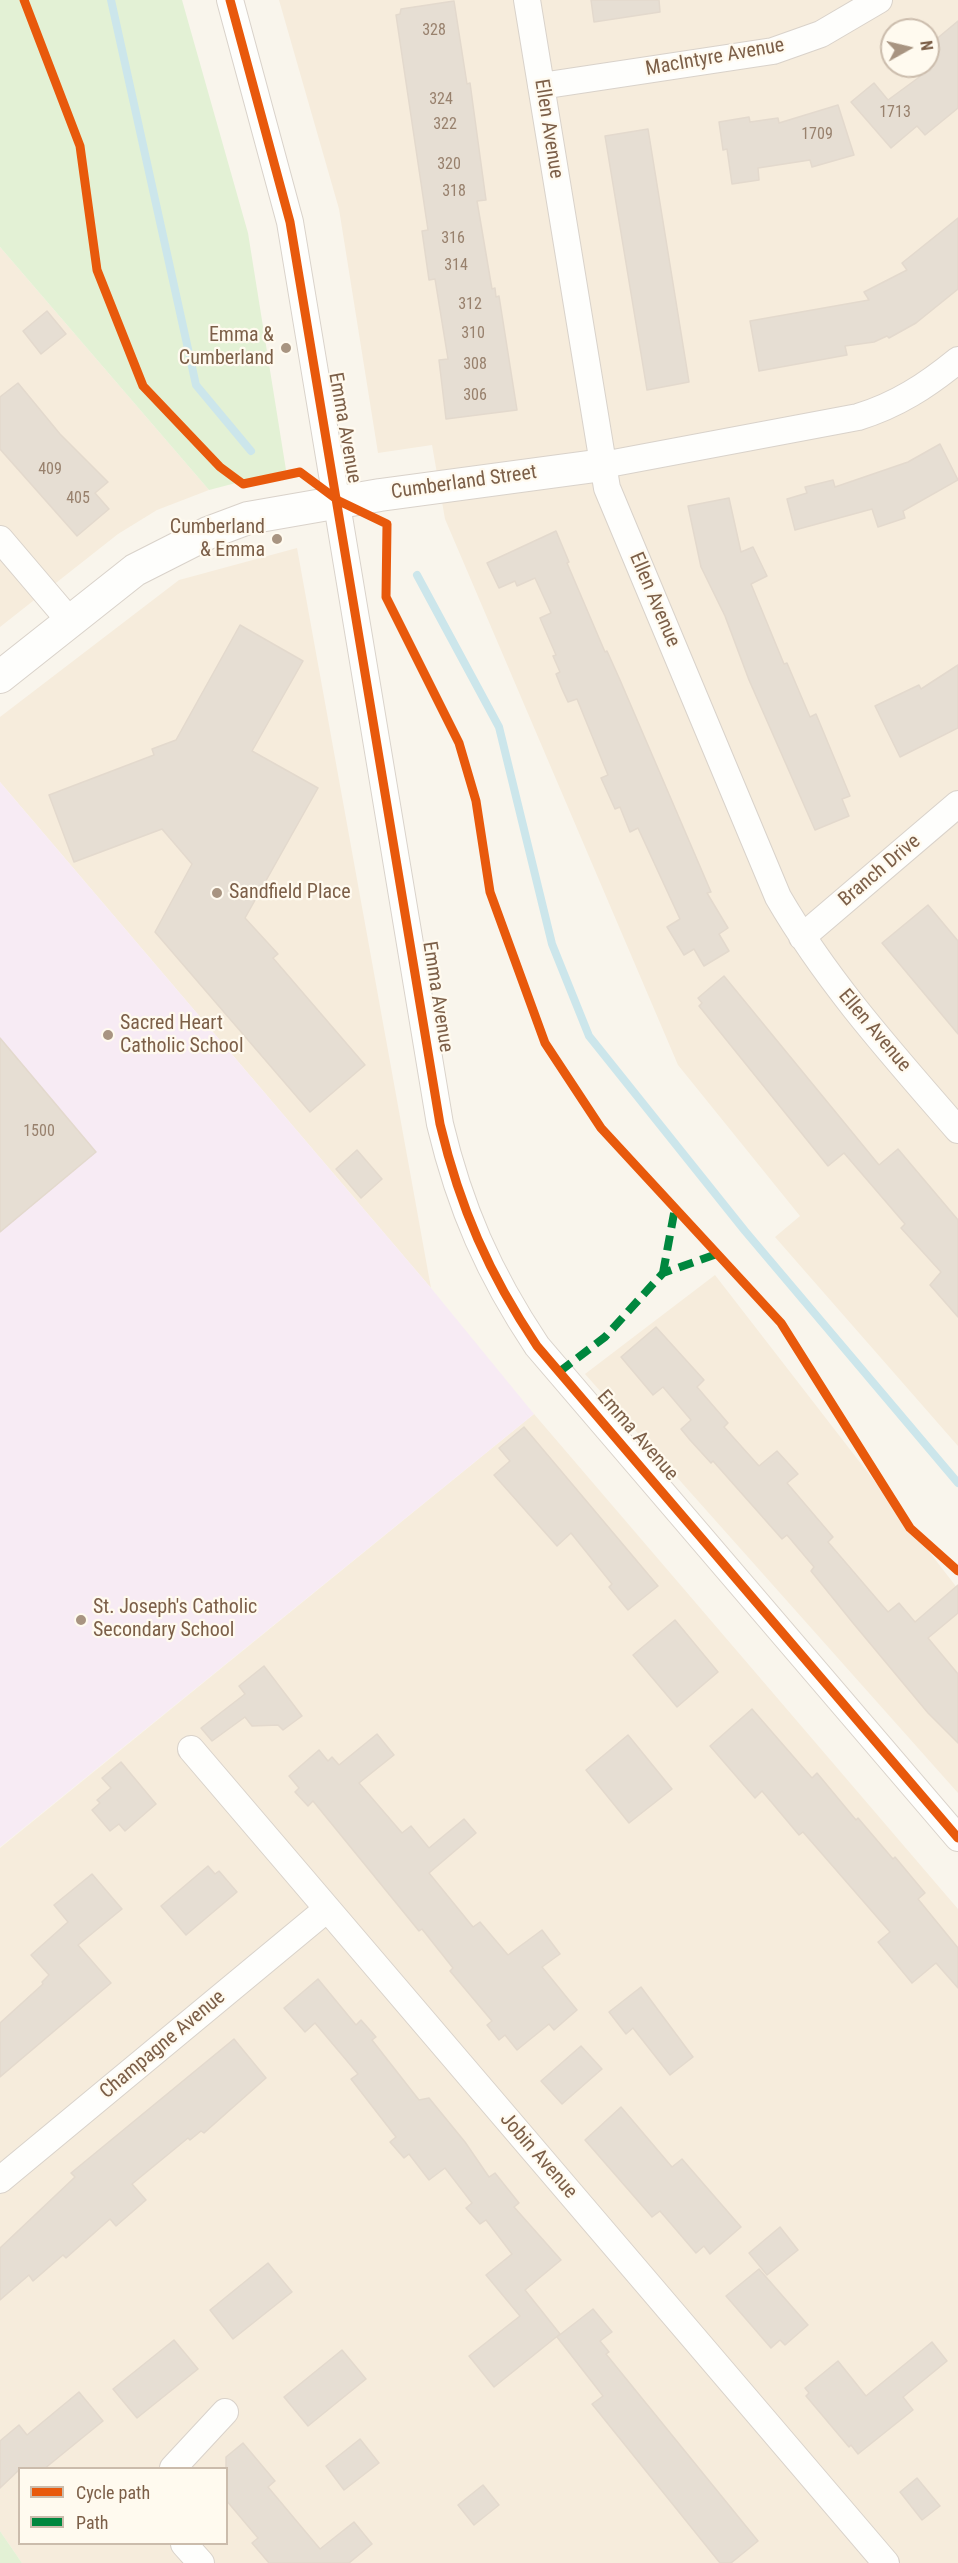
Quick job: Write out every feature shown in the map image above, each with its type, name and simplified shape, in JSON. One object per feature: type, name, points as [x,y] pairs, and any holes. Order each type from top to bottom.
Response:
[{"type":"street","name":"Emma Avenue","points":[[230,0],[290,222],[339,501],[440,1124],[451,1171],[481,1251],[497,1283],[537,1346],[958,1838]]},
{"type":"street","name":"Ellen Avenue","points":[[527,0],[607,488],[778,897],[802,938],[856,1013],[958,1130]]},
{"type":"street","name":"MacIntyre Avenue","points":[[541,86],[773,51],[821,34],[879,0]]},
{"type":"street","name":"Cumberland Street","points":[[0,677],[69,620],[135,570],[208,532],[248,518],[339,501],[603,465],[858,417],[885,409],[919,391],[958,360]]},
{"type":"street","points":[[0,539],[69,620]]},
{"type":"street","name":"Branch Drive","points":[[802,938],[958,804]]},
{"type":"street","name":"Jobin Avenue","points":[[191,1749],[886,2563]]},
{"type":"street","name":"Champagne Avenue","points":[[0,2181],[327,1909]]},
{"type":"street","points":[[175,2467],[225,2412]]},
{"type":"street","points":[[185,2545],[201,2563]]},
{"type":"shaded area","points":[[279,0],[958,0],[958,1446],[775,1237],[800,1216],[678,1065],[445,519],[432,445],[378,453],[339,209]]},
{"type":"shaded area","points":[[0,247],[209,490],[157,510],[118,534],[0,627]]},
{"type":"shaded area","points":[[297,548],[431,1288],[0,782],[0,717],[179,580]]},
{"type":"shaded area","name":"Sacred Heart Catholic School","points":[[0,782],[431,1288],[534,1414],[0,1847]]},
{"type":"shaded area","points":[[715,1275],[958,1589],[958,1793],[585,1374]]},
{"type":"shaded area","points":[[534,1414],[958,1909],[958,2563],[22,2563],[0,2531],[0,1848]]},
{"type":"green space","points":[[0,0],[182,0],[248,233],[286,470],[209,490],[0,247]]},
{"type":"green space","points":[[0,2531],[22,2563],[0,2563]]},
{"type":"building","points":[[591,0],[659,0],[660,12],[594,22]]},
{"type":"building","points":[[454,1],[467,84],[470,83],[486,200],[477,201],[492,289],[495,288],[496,297],[499,296],[517,410],[446,419],[439,360],[448,359],[435,279],[429,280],[422,231],[428,230],[396,15],[400,14],[401,9]]},
{"type":"building","points":[[958,21],[958,108],[925,135],[917,126],[891,148],[851,102],[874,83],[888,100],[918,78],[940,78],[940,36]]},
{"type":"building","points":[[838,105],[854,155],[812,167],[810,160],[758,168],[759,180],[732,184],[727,149],[723,150],[719,122],[749,117],[750,122],[778,118],[779,123]]},
{"type":"building","points":[[648,129],[689,382],[647,390],[605,136]]},
{"type":"building","points":[[958,218],[958,289],[916,323],[889,338],[887,336],[874,342],[845,346],[847,355],[759,371],[750,321],[869,300],[864,292],[907,270],[902,263]]},
{"type":"building","points":[[47,311],[66,334],[41,354],[23,331]]},
{"type":"building","points":[[18,383],[60,434],[108,482],[95,493],[109,509],[77,536],[0,449],[0,397]]},
{"type":"building","points":[[940,444],[958,480],[903,511],[905,518],[878,527],[872,509],[795,530],[787,499],[807,493],[805,487],[833,480],[835,487],[908,462]]},
{"type":"building","points":[[729,498],[741,552],[753,547],[767,576],[751,584],[784,664],[787,663],[810,717],[816,714],[850,796],[842,799],[849,816],[815,830],[749,680],[725,616],[701,567],[688,506]]},
{"type":"building","points":[[556,531],[569,562],[567,563],[605,652],[607,651],[620,680],[711,892],[707,893],[728,928],[719,934],[729,951],[704,966],[694,949],[684,955],[667,927],[680,919],[638,828],[630,832],[620,807],[615,809],[601,778],[608,775],[577,699],[568,702],[562,689],[556,674],[560,672],[553,656],[556,655],[540,618],[551,613],[535,578],[517,586],[515,581],[499,588],[487,563]]},
{"type":"building","name":"Sandfield Place","points":[[240,625],[303,661],[252,751],[318,788],[245,918],[278,954],[273,958],[365,1065],[310,1112],[155,932],[192,864],[162,829],[74,862],[49,795],[154,755],[152,749],[176,740]]},
{"type":"building","points":[[958,665],[958,728],[900,757],[875,706],[919,685],[921,689]]},
{"type":"building","points":[[928,905],[958,941],[958,1034],[882,943]]},
{"type":"building","points":[[724,976],[879,1165],[898,1149],[958,1220],[958,1317],[930,1285],[941,1272],[901,1228],[905,1224],[844,1153],[828,1166],[699,1006],[702,1003],[698,998]]},
{"type":"building","points":[[0,1038],[96,1152],[0,1232]]},
{"type":"building","points":[[357,1150],[382,1179],[361,1198],[336,1169]]},
{"type":"building","points":[[656,1327],[704,1380],[697,1387],[728,1423],[724,1427],[759,1466],[777,1451],[798,1474],[787,1483],[833,1537],[828,1542],[888,1612],[899,1603],[915,1622],[958,1585],[958,1613],[928,1638],[958,1674],[958,1743],[928,1713],[853,1623],[811,1571],[814,1567],[787,1535],[782,1539],[713,1461],[711,1463],[690,1440],[681,1429],[691,1420],[663,1387],[653,1395],[621,1357]]},
{"type":"building","points":[[524,1427],[658,1586],[628,1610],[609,1587],[612,1584],[571,1533],[557,1546],[494,1475],[510,1461],[499,1448]]},
{"type":"building","points":[[675,1620],[718,1672],[677,1707],[633,1655]]},
{"type":"building","points":[[264,1666],[302,1716],[283,1730],[278,1725],[252,1726],[245,1717],[212,1741],[201,1728],[245,1694],[239,1686]]},
{"type":"building","points":[[752,1709],[812,1778],[817,1773],[856,1820],[858,1818],[893,1859],[895,1857],[925,1893],[918,1899],[958,1948],[958,1988],[936,1963],[912,1983],[878,1942],[890,1932],[803,1832],[799,1835],[762,1791],[755,1798],[710,1746]]},
{"type":"building","points":[[377,1734],[394,1755],[359,1783],[402,1833],[411,1826],[429,1848],[464,1819],[476,1833],[429,1873],[473,1927],[480,1922],[508,1955],[542,1930],[560,1954],[542,1967],[577,2010],[554,2030],[549,2024],[517,2050],[505,2035],[499,2040],[487,2025],[492,2021],[450,1971],[453,1968],[422,1929],[419,1931],[313,1801],[308,1806],[295,1792],[299,1788],[289,1776],[319,1750],[328,1761],[332,1757],[339,1765]]},
{"type":"building","points":[[628,1735],[672,1789],[629,1823],[586,1770]]},
{"type":"building","points":[[121,1762],[156,1804],[125,1831],[119,1824],[110,1831],[92,1810],[100,1803],[97,1800],[111,1788],[102,1778]]},
{"type":"building","points":[[208,1866],[215,1874],[219,1871],[237,1892],[186,1935],[161,1906]]},
{"type":"building","points":[[92,1874],[122,1909],[78,1945],[111,1983],[0,2077],[0,2023],[43,1984],[42,1982],[49,1975],[31,1955],[68,1922],[54,1905]]},
{"type":"building","points":[[318,1979],[356,2025],[361,2020],[376,2037],[372,2040],[419,2100],[429,2098],[465,2142],[489,2177],[495,2173],[519,2203],[514,2207],[561,2260],[525,2290],[560,2334],[494,2387],[469,2356],[520,2316],[486,2275],[512,2254],[486,2220],[480,2224],[466,2208],[472,2203],[445,2168],[429,2180],[409,2154],[404,2158],[390,2142],[396,2137],[351,2079],[358,2074],[315,2023],[305,2032],[284,2008]]},
{"type":"building","points":[[641,1987],[693,2057],[670,2075],[633,2028],[626,2034],[609,2012]]},
{"type":"building","points":[[234,2039],[266,2078],[204,2133],[201,2131],[190,2140],[188,2138],[132,2184],[146,2200],[116,2226],[110,2219],[66,2258],[63,2255],[33,2281],[29,2275],[0,2300],[0,2248],[75,2177],[71,2173]]},
{"type":"building","points":[[581,2046],[602,2069],[562,2104],[541,2081]]},
{"type":"building","points":[[621,2107],[672,2167],[682,2159],[741,2227],[710,2254],[704,2246],[696,2253],[660,2211],[652,2217],[585,2140]]},
{"type":"building","points":[[780,2227],[798,2250],[767,2275],[749,2253]]},
{"type":"building","points":[[268,2263],[292,2292],[233,2339],[210,2310]]},
{"type":"building","points":[[759,2269],[808,2325],[785,2345],[780,2340],[771,2348],[726,2296]]},
{"type":"building","points":[[593,2309],[612,2332],[600,2341],[609,2352],[606,2354],[758,2541],[731,2563],[720,2563],[592,2404],[603,2396],[557,2337]]},
{"type":"building","points":[[174,2340],[198,2369],[137,2418],[113,2389]]},
{"type":"building","points":[[932,2342],[947,2361],[903,2397],[913,2410],[858,2454],[851,2445],[849,2447],[806,2396],[809,2393],[805,2388],[838,2361],[866,2396]]},
{"type":"building","points":[[342,2350],[366,2379],[308,2426],[284,2397]]},
{"type":"building","points":[[79,2392],[103,2421],[46,2467],[18,2467],[18,2471],[0,2488],[0,2441],[19,2425],[27,2435]]},
{"type":"building","points":[[360,2439],[379,2463],[344,2490],[326,2466]]},
{"type":"building","points":[[243,2443],[275,2481],[268,2487],[320,2549],[354,2522],[372,2544],[349,2563],[269,2563],[252,2543],[258,2538],[228,2502],[226,2457]]},
{"type":"building","points":[[917,2478],[940,2506],[922,2520],[900,2492]]},
{"type":"building","points":[[483,2485],[499,2505],[474,2525],[458,2505]]},
{"type":"waterway","points":[[111,0],[196,385],[251,451]]},
{"type":"waterway","points":[[417,575],[499,727],[552,944],[589,1036],[745,1231],[958,1483]]},
{"type":"marked path","points":[[663,1273],[675,1208]]},
{"type":"marked path","points":[[559,1372],[605,1337],[663,1273],[717,1254]]},
{"type":"cycle path","points":[[24,0],[80,146],[97,270],[143,386],[220,467],[243,484],[300,472],[339,501],[387,524],[386,597],[459,743],[476,801],[490,892],[545,1043],[601,1128],[781,1323],[910,1528],[958,1571]]},
{"type":"cycle path","points":[[230,0],[290,222],[440,1124],[457,1184],[478,1240],[504,1293],[537,1346],[958,1838]]},
{"type":"place","name":"Emma & Cumberland","points":[[286,348]]},
{"type":"place","name":"Cumberland & Emma","points":[[277,539]]},
{"type":"place","name":"Sandfield Place","points":[[217,893]]},
{"type":"place","name":"Sacred Heart Catholic School","points":[[108,1035]]},
{"type":"place","name":"St. Joseph's Catholic Secondary School","points":[[81,1620]]}]
